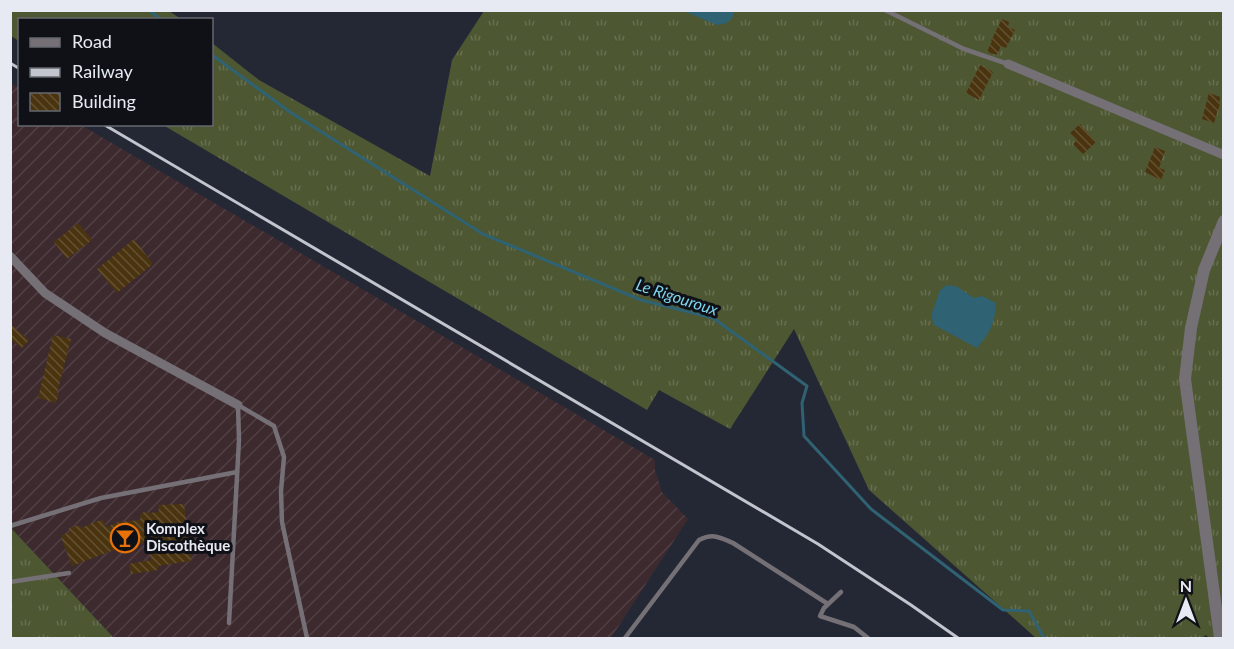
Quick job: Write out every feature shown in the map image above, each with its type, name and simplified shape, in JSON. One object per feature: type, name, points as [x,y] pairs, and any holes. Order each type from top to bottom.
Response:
[{"type":"street","points":[[1008,64],[1224,155]]},
{"type":"street","points":[[1219,635],[1185,379],[1191,328],[1204,270],[1224,221]]},
{"type":"street","points":[[10,256],[45,292],[105,333],[238,405]]},
{"type":"lane","points":[[885,10],[964,49],[1008,64]]},
{"type":"lane","points":[[229,623],[239,440],[238,405]]},
{"type":"lane","points":[[238,405],[274,426],[284,457],[281,491],[282,522],[307,639]]},
{"type":"lane","points":[[10,526],[101,498],[237,472]]},
{"type":"lane","points":[[625,639],[699,540],[707,535],[718,536],[733,543],[828,604]]},
{"type":"lane","points":[[10,582],[69,573]]},
{"type":"lane","points":[[841,592],[824,608],[820,616],[854,627],[868,639]]},
{"type":"shaded area","points":[[11,83],[18,87],[18,126],[83,126],[655,460],[655,470],[662,492],[688,519],[611,638],[114,638],[11,528]]},
{"type":"green space","points":[[11,10],[169,11],[180,18],[18,18],[18,40],[11,36]]},
{"type":"green space","points":[[484,11],[1223,11],[1223,638],[1209,638],[1206,635],[1202,638],[1036,638],[869,490],[794,329],[730,429],[659,390],[647,410],[165,126],[213,126],[213,44],[259,80],[430,176],[452,60]]},
{"type":"green space","points":[[11,528],[114,638],[11,638]]},
{"type":"water","points":[[684,11],[734,11],[733,17],[727,23],[717,25]]},
{"type":"water","points":[[947,285],[956,286],[974,298],[982,296],[996,303],[991,327],[977,348],[934,325],[931,316],[940,290]]},
{"type":"building","points":[[1002,19],[1009,22],[1008,27],[1015,30],[1006,48],[1001,46],[997,55],[987,52]]},
{"type":"building","points":[[980,65],[993,72],[979,100],[966,93]]},
{"type":"building","points":[[1209,93],[1220,97],[1214,123],[1202,119]]},
{"type":"building","points":[[1080,124],[1096,142],[1083,154],[1073,144],[1077,140],[1070,133]]},
{"type":"building","points":[[1155,147],[1165,151],[1159,168],[1165,170],[1161,180],[1145,172]]},
{"type":"building","points":[[78,223],[92,240],[67,259],[54,242]]},
{"type":"building","points":[[134,239],[153,264],[117,293],[97,269]]},
{"type":"building","points":[[10,324],[29,340],[22,348],[10,339]]},
{"type":"building","points":[[53,335],[71,339],[56,403],[38,398]]},
{"type":"building","name":"Komplex Discothèque","points":[[184,504],[191,561],[158,566],[158,570],[131,574],[129,564],[151,560],[148,542],[114,550],[72,566],[62,540],[62,535],[70,532],[69,528],[80,525],[81,528],[103,519],[106,527],[119,522],[141,520],[140,515],[144,512],[159,512],[158,505]]},
{"type":"waterway","name":"Le Rigouroux","points":[[149,10],[159,18]]},
{"type":"waterway","name":"Le Rigouroux","points":[[213,56],[290,112],[483,234],[641,300],[713,318],[807,386],[802,403],[804,436],[871,509],[1003,610],[1029,611],[1044,638]]},
{"type":"railway","points":[[10,63],[18,68]]},
{"type":"railway","points":[[106,126],[818,544],[958,638]]},
{"type":"place","name":"Komplex Discothèque","points":[[125,538]]}]
